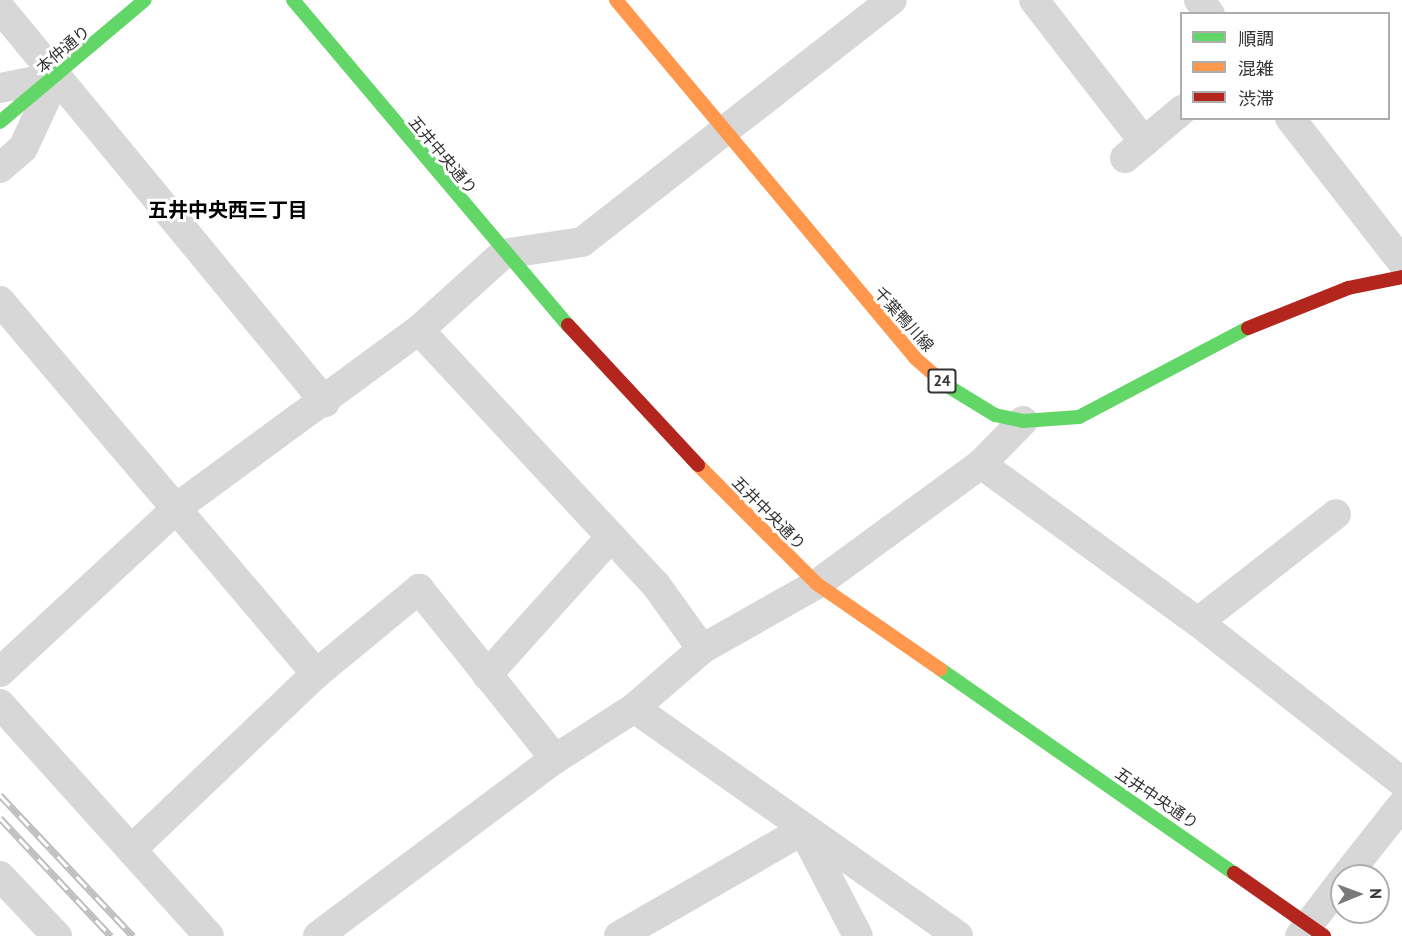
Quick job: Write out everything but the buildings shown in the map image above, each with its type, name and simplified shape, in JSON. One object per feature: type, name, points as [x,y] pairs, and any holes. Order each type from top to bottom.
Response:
[{"type":"street","name":"本仲通り","points":[[0,122],[145,0]]},
{"type":"street","name":"五井中央通り","points":[[293,0],[503,254],[682,449],[817,584],[1311,932]]},
{"type":"street","name":"千葉鴨川線","points":[[616,0],[915,358],[955,393],[995,415],[1023,421],[1078,417],[1224,338],[1348,288],[1402,277]]},
{"type":"street","points":[[0,672],[179,506],[325,402],[419,330],[503,254],[582,242],[726,134],[892,0]]},
{"type":"street","points":[[1009,0],[1020,10],[1032,0],[1134,150],[1180,112]]},
{"type":"street","points":[[1199,0],[1208,12]]},
{"type":"street","points":[[0,8],[325,402]]},
{"type":"street","points":[[0,88],[56,77]]},
{"type":"street","points":[[0,168],[22,148],[56,77]]},
{"type":"street","points":[[1292,120],[1402,262]]},
{"type":"street","points":[[0,301],[179,506],[316,674]]},
{"type":"street","points":[[419,330],[656,585],[702,649]]},
{"type":"street","points":[[334,932],[555,759],[634,708],[702,649],[817,584],[981,464],[1023,421]]},
{"type":"street","points":[[981,464],[1198,622],[1402,782]]},
{"type":"street","points":[[1198,622],[1336,514]]},
{"type":"street","points":[[487,675],[610,537]]},
{"type":"street","points":[[131,850],[316,674],[419,589],[555,759]]},
{"type":"street","points":[[0,704],[208,936]]},
{"type":"street","points":[[634,708],[803,830],[958,936]]},
{"type":"street","points":[[1355,864],[1402,805]]},
{"type":"street","points":[[619,936],[803,830]]},
{"type":"street","points":[[803,830],[858,936]]},
{"type":"street","points":[[0,876],[57,936]]},
{"type":"street","points":[[1311,932],[1330,901]]},
{"type":"railway","points":[[0,795],[133,936]]},
{"type":"railway","points":[[0,818],[111,936]]},
{"type":"traffic: fast","points":[[0,122],[145,0]]},
{"type":"traffic: fast","points":[[293,0],[568,325]]},
{"type":"traffic: fast","points":[[946,385],[995,415],[1023,421],[1079,417],[1248,328]]},
{"type":"traffic: fast","points":[[940,669],[1234,873]]},
{"type":"traffic: slow","points":[[616,0],[915,358],[946,385]]},
{"type":"traffic: slow","points":[[698,465],[817,584],[940,669]]},
{"type":"traffic: jam","points":[[1248,328],[1348,288],[1402,277]]},
{"type":"traffic: jam","points":[[568,325],[698,465]]},
{"type":"traffic: jam","points":[[1234,873],[1324,936]]},
{"type":"district","name":"五井中央西三丁目","points":[[228,210]]}]
